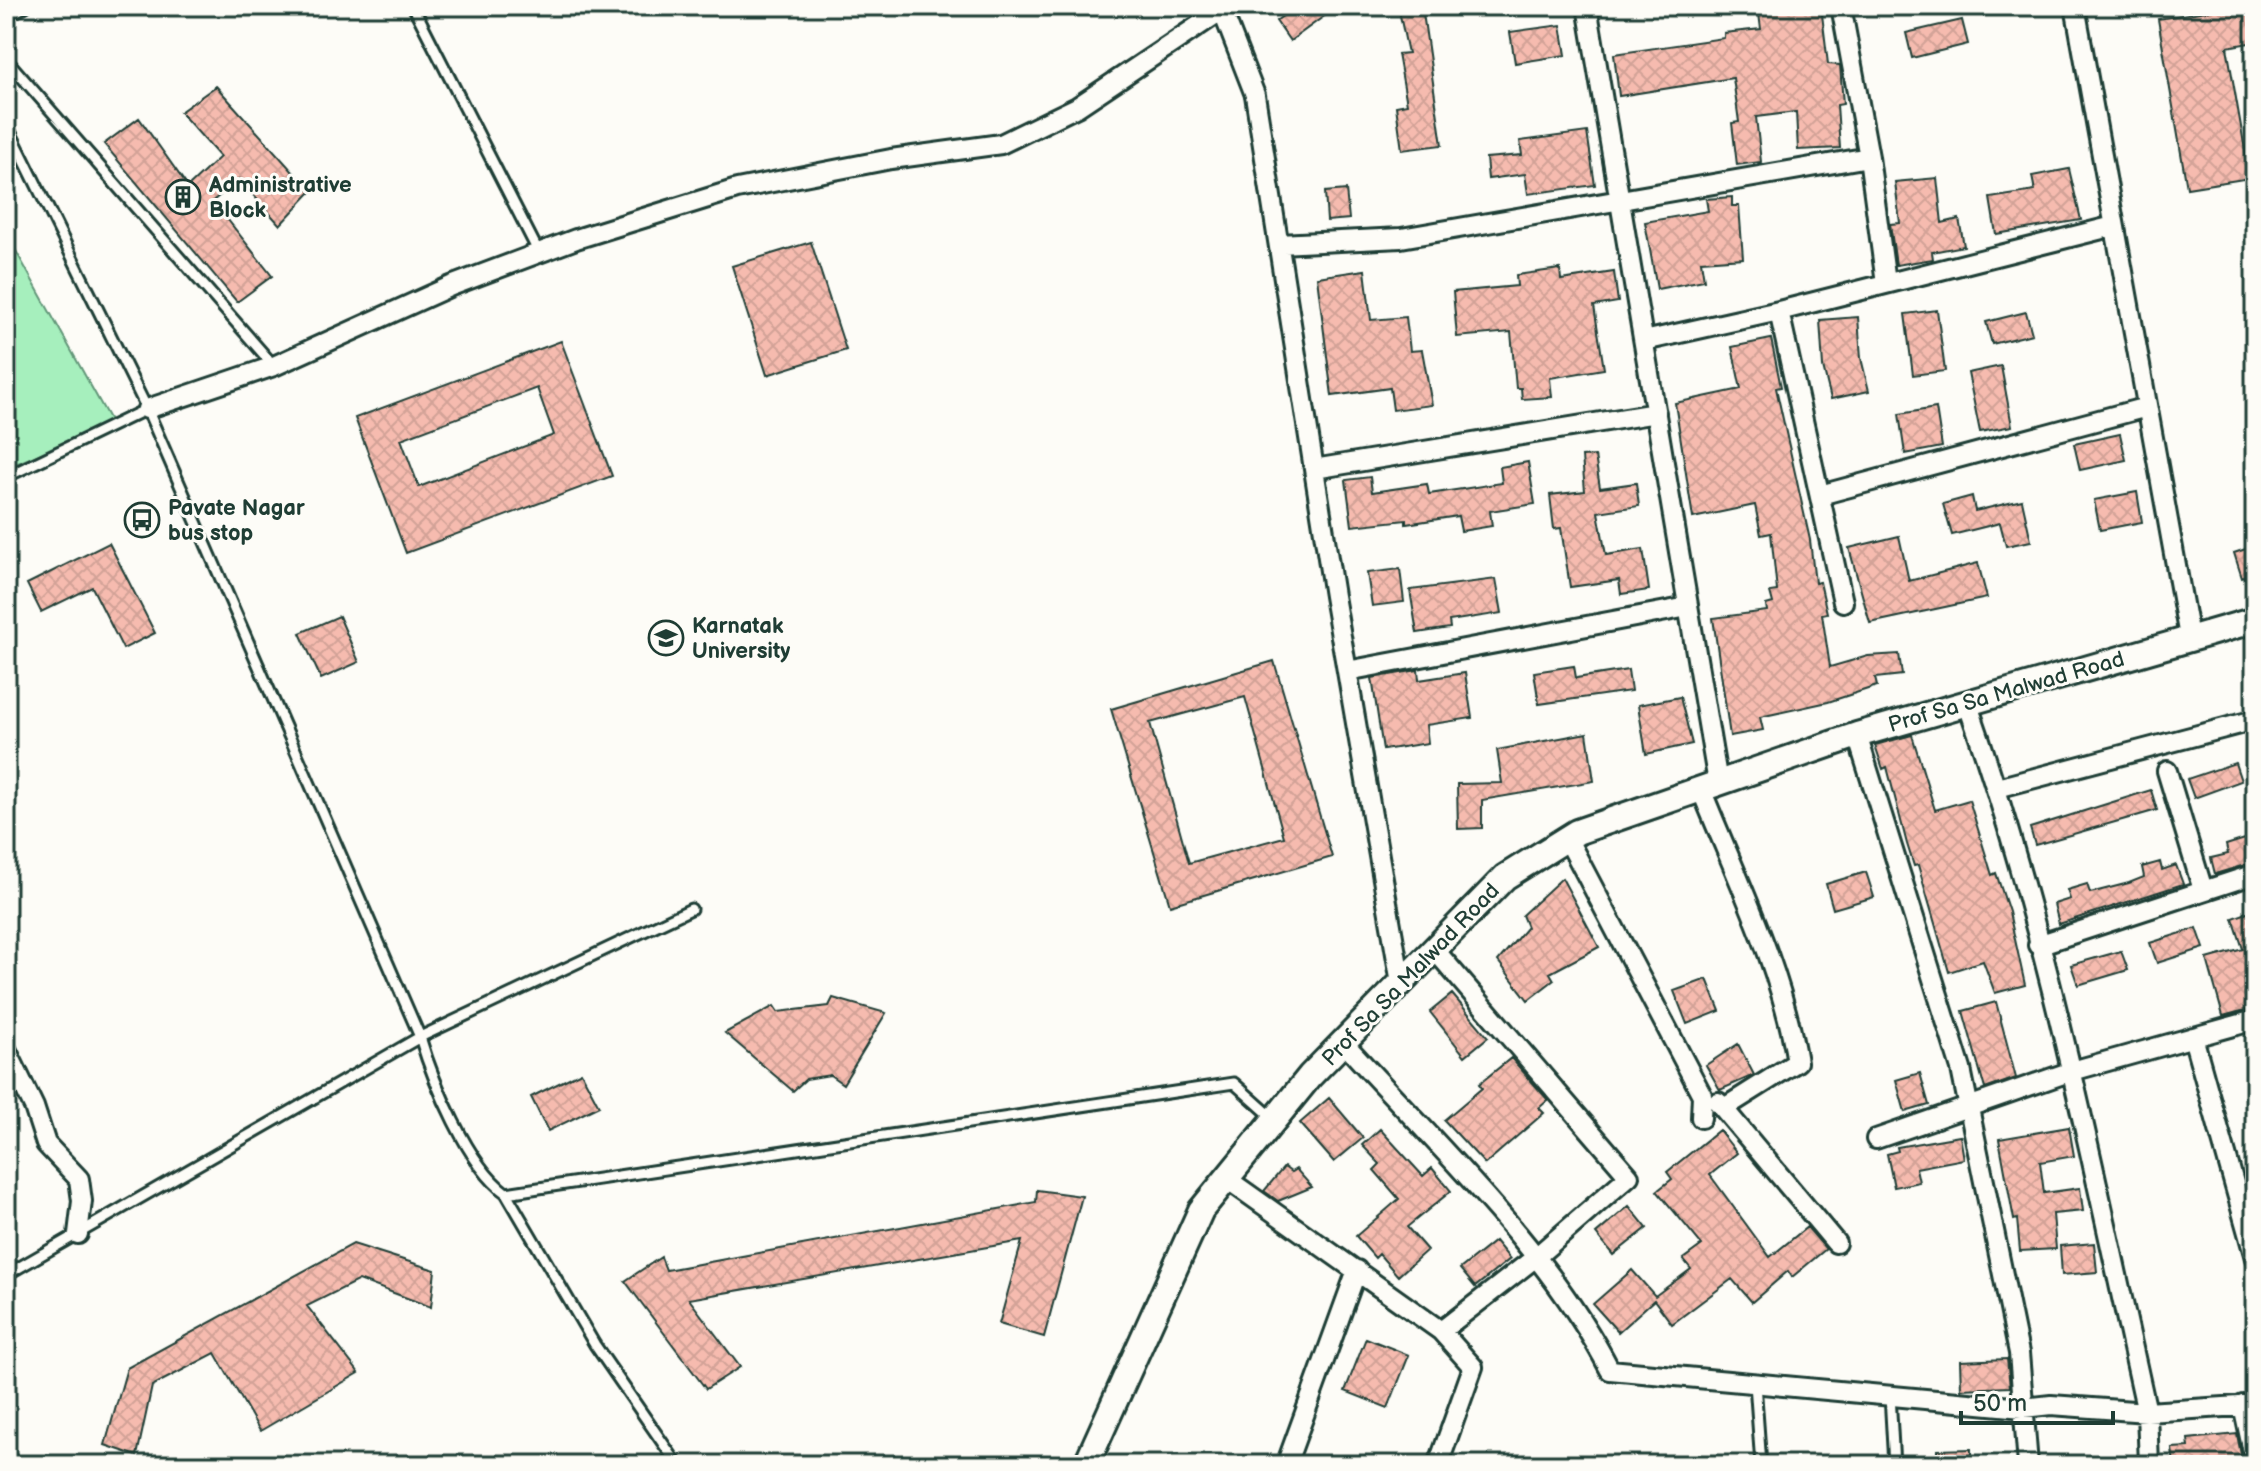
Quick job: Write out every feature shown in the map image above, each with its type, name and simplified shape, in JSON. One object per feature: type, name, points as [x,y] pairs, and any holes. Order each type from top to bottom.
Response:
[{"type":"street","points":[[1587,6],[1688,607],[1709,786],[1792,1029],[1797,1062],[1724,1108]]},
{"type":"street","points":[[1841,6],[1869,157],[1886,283]]},
{"type":"street","points":[[2075,6],[2189,637]]},
{"type":"street","points":[[147,409],[274,366],[451,286],[539,253],[737,189],[891,159],[1001,144],[1077,107],[1223,7],[1255,95],[1347,671],[1401,983]]},
{"type":"street","points":[[1279,244],[1401,238],[1869,157]]},
{"type":"street","points":[[1644,341],[1779,311],[2114,226]]},
{"type":"street","points":[[1779,311],[1843,602]]},
{"type":"street","points":[[1820,495],[2147,407]]},
{"type":"street","points":[[1314,469],[1656,413]]},
{"type":"street","points":[[1347,671],[1688,607]]},
{"type":"street","name":"Prof Sa Sa Malwad Road","points":[[1086,1465],[1201,1210],[1343,1042],[1505,877],[1567,838],[1857,735],[2255,620]]},
{"type":"street","points":[[1967,702],[1997,788],[2072,1071],[2147,1412],[2149,1465]]},
{"type":"street","points":[[1997,788],[2255,720]]},
{"type":"street","points":[[1857,735],[1915,915],[1969,1105],[2019,1353],[2028,1465]]},
{"type":"street","points":[[2167,771],[2203,890]]},
{"type":"street","points":[[1567,838],[1702,1095],[1701,1118]]},
{"type":"street","points":[[2038,945],[2255,874]]},
{"type":"street","points":[[1434,949],[1629,1176],[1536,1257],[1441,1331]]},
{"type":"street","points":[[1876,1139],[2072,1071],[2255,1020]]},
{"type":"street","points":[[2193,1037],[2255,1258]]},
{"type":"street","points":[[1343,1042],[1536,1257],[1588,1328],[1610,1370],[2023,1408],[2051,1405],[2147,1412],[2249,1405],[2255,1461]]},
{"type":"street","points":[[6,1049],[34,1107],[46,1144],[79,1179],[82,1201],[78,1234]]},
{"type":"street","points":[[1702,1095],[1712,1095],[1724,1108],[1836,1243]]},
{"type":"street","points":[[1227,1179],[1441,1331],[1473,1367],[1438,1465]]},
{"type":"street","points":[[1286,1465],[1357,1270]]},
{"type":"lane","points":[[6,17],[26,6]]},
{"type":"lane","points":[[413,6],[539,253]]},
{"type":"lane","points":[[6,59],[274,366]]},
{"type":"lane","points":[[6,123],[147,409],[420,1037],[434,1082],[489,1181],[506,1193],[595,1345],[678,1465]]},
{"type":"lane","points":[[6,477],[147,409]]},
{"type":"lane","points":[[6,1275],[420,1037],[691,909]]},
{"type":"lane","points":[[506,1193],[1234,1083],[1275,1120]]},
{"type":"lane","points":[[1755,1383],[1761,1465]]},
{"type":"lane","points":[[1890,1395],[1894,1465]]},
{"type":"green space","points":[[6,233],[112,424],[6,468]]},
{"type":"building","points":[[1296,6],[1338,6],[1290,41],[1276,21]]},
{"type":"building","points":[[1398,6],[1422,6],[1442,145],[1402,150],[1396,106],[1407,104],[1398,54],[1408,53]]},
{"type":"building","points":[[1758,6],[1821,6],[1828,64],[1840,65],[1843,104],[1837,105],[1840,148],[1798,150],[1796,112],[1756,117],[1761,162],[1737,165],[1732,123],[1739,122],[1733,78],[1619,96],[1614,54],[1724,38],[1724,33],[1761,29]]},
{"type":"building","points":[[2235,6],[2255,6],[2255,42],[2227,47],[2250,178],[2187,188],[2158,19]]},
{"type":"building","points":[[1962,20],[1968,44],[1912,58],[1906,33]]},
{"type":"building","points":[[1561,25],[1566,55],[1515,63],[1510,32]]},
{"type":"building","name":"Administrative Block","points":[[216,86],[311,192],[280,225],[239,179],[213,201],[272,276],[237,302],[104,144],[139,118],[188,187],[220,157],[180,112]]},
{"type":"building","points":[[1587,132],[1595,185],[1528,194],[1525,174],[1488,179],[1486,158],[1522,155],[1520,141]]},
{"type":"building","points":[[2069,169],[2081,220],[1996,234],[1990,198],[2035,191],[2032,176]]},
{"type":"building","points":[[1937,178],[1942,223],[1959,219],[1964,246],[1932,252],[1933,259],[1896,265],[1890,224],[1900,223],[1895,182]]},
{"type":"building","points":[[1346,190],[1349,219],[1327,221],[1325,192]]},
{"type":"building","points":[[1732,197],[1732,206],[1739,206],[1743,258],[1701,261],[1704,280],[1657,289],[1645,222],[1708,211],[1706,199]]},
{"type":"building","points":[[811,242],[846,350],[767,375],[732,266]]},
{"type":"building","points":[[1560,269],[1561,280],[1614,272],[1618,302],[1594,306],[1604,369],[1550,378],[1552,397],[1522,399],[1521,388],[1516,388],[1511,332],[1457,337],[1453,292],[1517,286],[1516,275]]},
{"type":"building","points":[[1365,270],[1371,320],[1406,317],[1410,351],[1422,350],[1432,405],[1393,410],[1390,388],[1332,396],[1317,277]]},
{"type":"building","points":[[1937,310],[1945,371],[1913,375],[1905,314]]},
{"type":"building","points":[[2026,312],[2032,334],[1992,344],[1986,322]]},
{"type":"building","points":[[1858,317],[1861,358],[1869,391],[1831,399],[1823,367],[1820,320]]},
{"type":"building","points":[[1771,339],[1781,387],[1776,388],[1810,540],[1815,583],[1820,582],[1827,613],[1822,614],[1830,667],[1868,656],[1899,654],[1902,675],[1875,678],[1877,686],[1828,702],[1760,717],[1763,730],[1730,736],[1713,618],[1767,611],[1766,605],[1773,603],[1770,592],[1777,591],[1771,533],[1761,535],[1755,505],[1693,518],[1675,403],[1741,389],[1732,347]]},
{"type":"building","points":[[561,341],[612,476],[406,553],[355,418]],"holes":[[[537,388],[554,435],[419,487],[401,439]]]},
{"type":"building","points":[[2001,366],[2012,426],[1980,432],[1968,373]]},
{"type":"building","points":[[1936,408],[1942,447],[1905,454],[1899,414]]},
{"type":"building","points":[[2120,434],[2126,460],[2080,470],[2074,444]]},
{"type":"building","points":[[1595,456],[1600,488],[1636,483],[1639,506],[1598,512],[1606,555],[1643,549],[1649,590],[1621,594],[1619,580],[1570,587],[1561,528],[1554,529],[1550,495],[1585,491],[1582,457]]},
{"type":"building","points":[[1528,462],[1535,504],[1490,511],[1492,526],[1461,531],[1458,516],[1406,524],[1406,520],[1352,526],[1346,480],[1370,477],[1372,492],[1427,484],[1429,494],[1502,483],[1500,467]]},
{"type":"building","points":[[2137,492],[2142,522],[2100,530],[2094,500]]},
{"type":"building","points":[[1972,496],[1975,511],[2022,500],[2031,541],[2006,546],[2000,523],[1952,535],[1943,504]]},
{"type":"building","points":[[1899,536],[1909,581],[1978,563],[1987,598],[1870,623],[1849,548]]},
{"type":"building","points":[[109,543],[155,633],[123,649],[92,587],[41,612],[27,584]]},
{"type":"building","points":[[2255,546],[2255,573],[2242,578],[2234,553]]},
{"type":"building","points":[[1400,569],[1404,602],[1372,606],[1367,573]]},
{"type":"building","points":[[1496,579],[1502,613],[1449,621],[1450,628],[1417,633],[1410,590]]},
{"type":"building","points":[[339,616],[359,662],[321,679],[300,633]]},
{"type":"building","points":[[1274,661],[1332,857],[1170,905],[1111,709]],"holes":[[[1245,697],[1284,837],[1189,863],[1150,723]]]},
{"type":"building","points":[[1574,666],[1576,678],[1628,670],[1631,691],[1539,704],[1534,672]]},
{"type":"building","points":[[1418,670],[1419,680],[1465,673],[1472,718],[1426,725],[1428,743],[1383,750],[1372,678]]},
{"type":"building","points":[[1680,697],[1692,744],[1646,754],[1638,705]]},
{"type":"building","points":[[1587,733],[1594,781],[1482,800],[1482,828],[1458,829],[1457,784],[1502,783],[1497,750]]},
{"type":"building","points":[[1912,735],[1935,810],[1969,800],[1992,875],[1996,873],[2009,912],[2025,985],[1995,993],[1983,961],[1949,972],[1918,865],[1914,866],[1907,844],[1887,767],[1883,769],[1875,745]]},
{"type":"building","points":[[2235,763],[2241,781],[2194,798],[2187,779]]},
{"type":"building","points":[[2151,790],[2157,810],[2035,845],[2030,828]]},
{"type":"building","points":[[2245,839],[2255,862],[2215,874],[2211,858],[2228,854],[2226,845]]},
{"type":"building","points":[[2160,862],[2162,870],[2176,865],[2183,884],[2059,924],[2054,904],[2070,899],[2067,890],[2087,884],[2090,893],[2129,883],[2144,877],[2142,867]]},
{"type":"building","points":[[1866,872],[1874,897],[1833,909],[1826,884]]},
{"type":"building","points":[[1562,878],[1599,947],[1550,973],[1554,980],[1528,1000],[1498,961],[1527,927],[1522,915]]},
{"type":"building","points":[[2255,910],[2255,989],[2245,993],[2249,1009],[2223,1016],[2207,959],[2243,949],[2233,918]]},
{"type":"building","points":[[2197,928],[2204,948],[2157,963],[2150,943]]},
{"type":"building","points":[[2121,951],[2128,970],[2078,985],[2071,965]]},
{"type":"building","points":[[1707,979],[1720,1011],[1687,1024],[1674,991]]},
{"type":"building","points":[[1452,994],[1488,1037],[1465,1056],[1430,1012]]},
{"type":"building","points":[[833,998],[886,1013],[843,1084],[830,1075],[806,1079],[793,1091],[725,1033],[774,1006],[778,1012],[829,1006]]},
{"type":"building","points":[[1996,1002],[2016,1078],[1985,1089],[1963,1011]]},
{"type":"building","points":[[1738,1044],[1754,1075],[1720,1090],[1706,1065]]},
{"type":"building","points":[[1511,1058],[1548,1100],[1539,1108],[1544,1113],[1485,1164],[1444,1120],[1482,1088],[1479,1084]]},
{"type":"building","points":[[581,1072],[599,1106],[548,1131],[531,1097]]},
{"type":"building","points":[[1920,1073],[1929,1105],[1905,1112],[1896,1080]]},
{"type":"building","points":[[1329,1098],[1363,1138],[1334,1162],[1300,1123]]},
{"type":"building","points":[[2069,1127],[2074,1156],[2040,1162],[2044,1193],[2080,1188],[2083,1211],[2053,1214],[2056,1249],[2020,1251],[2017,1219],[2014,1220],[1999,1139]]},
{"type":"building","points":[[1380,1129],[1423,1176],[1432,1168],[1451,1191],[1407,1227],[1427,1250],[1398,1276],[1379,1254],[1375,1258],[1356,1236],[1399,1199],[1374,1170],[1380,1164],[1362,1145]]},
{"type":"building","points":[[1719,1130],[1737,1153],[1710,1175],[1770,1257],[1807,1227],[1826,1249],[1792,1277],[1788,1271],[1752,1302],[1732,1279],[1672,1324],[1654,1300],[1618,1332],[1593,1304],[1632,1270],[1655,1296],[1691,1269],[1683,1259],[1702,1245],[1657,1191],[1672,1179],[1667,1172]]},
{"type":"building","points":[[1960,1136],[1964,1159],[1916,1168],[1919,1182],[1894,1187],[1887,1154],[1898,1151],[1897,1147]]},
{"type":"building","points":[[1284,1167],[1291,1172],[1296,1169],[1312,1187],[1278,1201],[1264,1191]]},
{"type":"building","points":[[1037,1190],[1082,1196],[1044,1337],[999,1324],[1022,1241],[689,1299],[740,1367],[706,1389],[625,1281],[661,1257],[666,1270],[1036,1202]]},
{"type":"building","points":[[1629,1206],[1647,1228],[1613,1255],[1596,1234]]},
{"type":"building","points":[[1495,1241],[1510,1259],[1475,1287],[1460,1269]]},
{"type":"building","points":[[2094,1243],[2097,1272],[2062,1275],[2060,1246]]},
{"type":"building","points":[[353,1244],[435,1270],[431,1307],[359,1280],[307,1306],[359,1373],[260,1431],[215,1353],[152,1386],[137,1456],[105,1445],[127,1368]]},
{"type":"building","points":[[1366,1338],[1409,1355],[1388,1408],[1345,1391]]},
{"type":"building","points":[[2007,1359],[2010,1387],[1961,1389],[1960,1361]]},
{"type":"building","points":[[2237,1434],[2243,1465],[2174,1465],[2172,1448],[2189,1447],[2188,1439]]},
{"type":"building","points":[[1971,1449],[1971,1465],[1937,1465],[1937,1450]]},
{"type":"place","name":"Administrative Block","points":[[183,197]]},
{"type":"place","name":"Pavate Nagar bus stop","points":[[142,520]]},
{"type":"place","name":"Karnatak University","points":[[666,638]]}]
